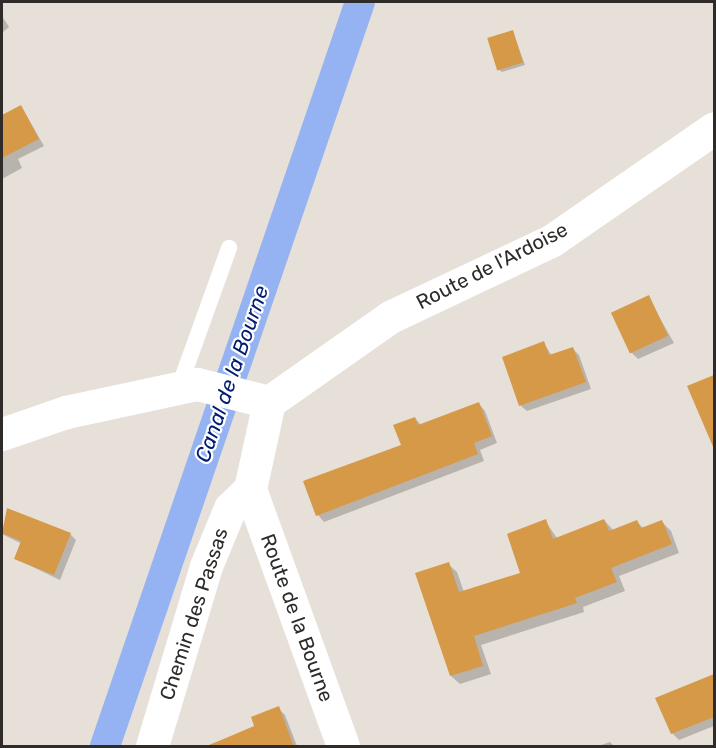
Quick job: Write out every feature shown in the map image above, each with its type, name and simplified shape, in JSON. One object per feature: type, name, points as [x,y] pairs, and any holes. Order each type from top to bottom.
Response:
[{"type":"street","name":"Route de l'Ardoise","points":[[269,402],[390,317],[551,241],[714,128]]},
{"type":"street","points":[[2,434],[66,412],[188,385],[269,402],[250,489]]},
{"type":"street","name":"Chemin des Passas","points":[[152,747],[206,566],[230,508],[250,489]]},
{"type":"street","name":"Route de la Bourne","points":[[250,489],[344,747]]},
{"type":"lane","points":[[188,385],[229,248]]},
{"type":"building","points":[[513,30],[523,63],[497,70],[487,38]]},
{"type":"building","points":[[21,105],[39,139],[2,158],[2,115]]},
{"type":"building","points":[[649,295],[668,336],[630,354],[611,313]]},
{"type":"building","points":[[544,341],[549,355],[573,347],[586,382],[519,406],[502,357]]},
{"type":"building","points":[[714,375],[714,449],[687,386]]},
{"type":"building","points":[[479,402],[492,436],[474,443],[478,454],[316,516],[303,481],[401,445],[393,425],[415,417],[418,425]]},
{"type":"building","points":[[7,508],[71,533],[54,575],[14,559],[21,541],[2,533]]},
{"type":"building","points":[[546,519],[553,539],[604,519],[609,531],[637,520],[641,528],[662,520],[672,544],[611,568],[617,582],[575,598],[577,603],[474,636],[483,666],[450,676],[415,573],[449,562],[459,592],[520,573],[507,534]]},
{"type":"building","points":[[714,674],[714,717],[671,734],[655,698]]},
{"type":"building","points":[[279,706],[294,747],[205,747],[254,726],[251,717]]},
{"type":"waterway","name":"Canal de la Bourne","points":[[105,746],[360,2]]}]
